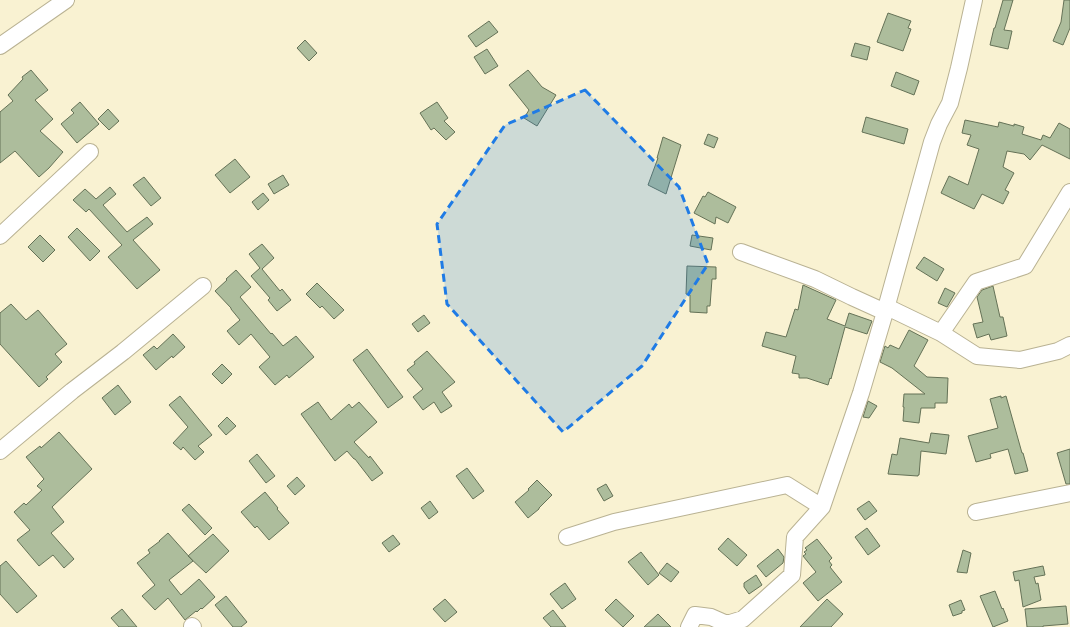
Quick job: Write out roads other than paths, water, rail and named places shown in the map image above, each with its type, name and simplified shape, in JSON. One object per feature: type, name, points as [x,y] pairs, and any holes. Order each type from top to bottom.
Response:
[{"type":"street","points":[[0,46],[66,0]]},
{"type":"street","points":[[689,627],[695,615],[711,617],[727,624],[743,619],[792,575],[795,537],[822,507],[861,393],[932,142],[950,103],[960,68],[974,0]]},
{"type":"street","points":[[0,236],[90,152]]},
{"type":"street","points":[[941,333],[976,282],[1024,266],[1070,192]]},
{"type":"street","points":[[741,252],[815,279],[941,333],[977,356],[1020,360],[1058,351],[1070,345]]},
{"type":"street","points":[[0,450],[72,390],[123,352],[203,286]]},
{"type":"street","points":[[567,537],[614,522],[787,485],[822,507]]},
{"type":"street","points":[[976,512],[1070,493]]}]
